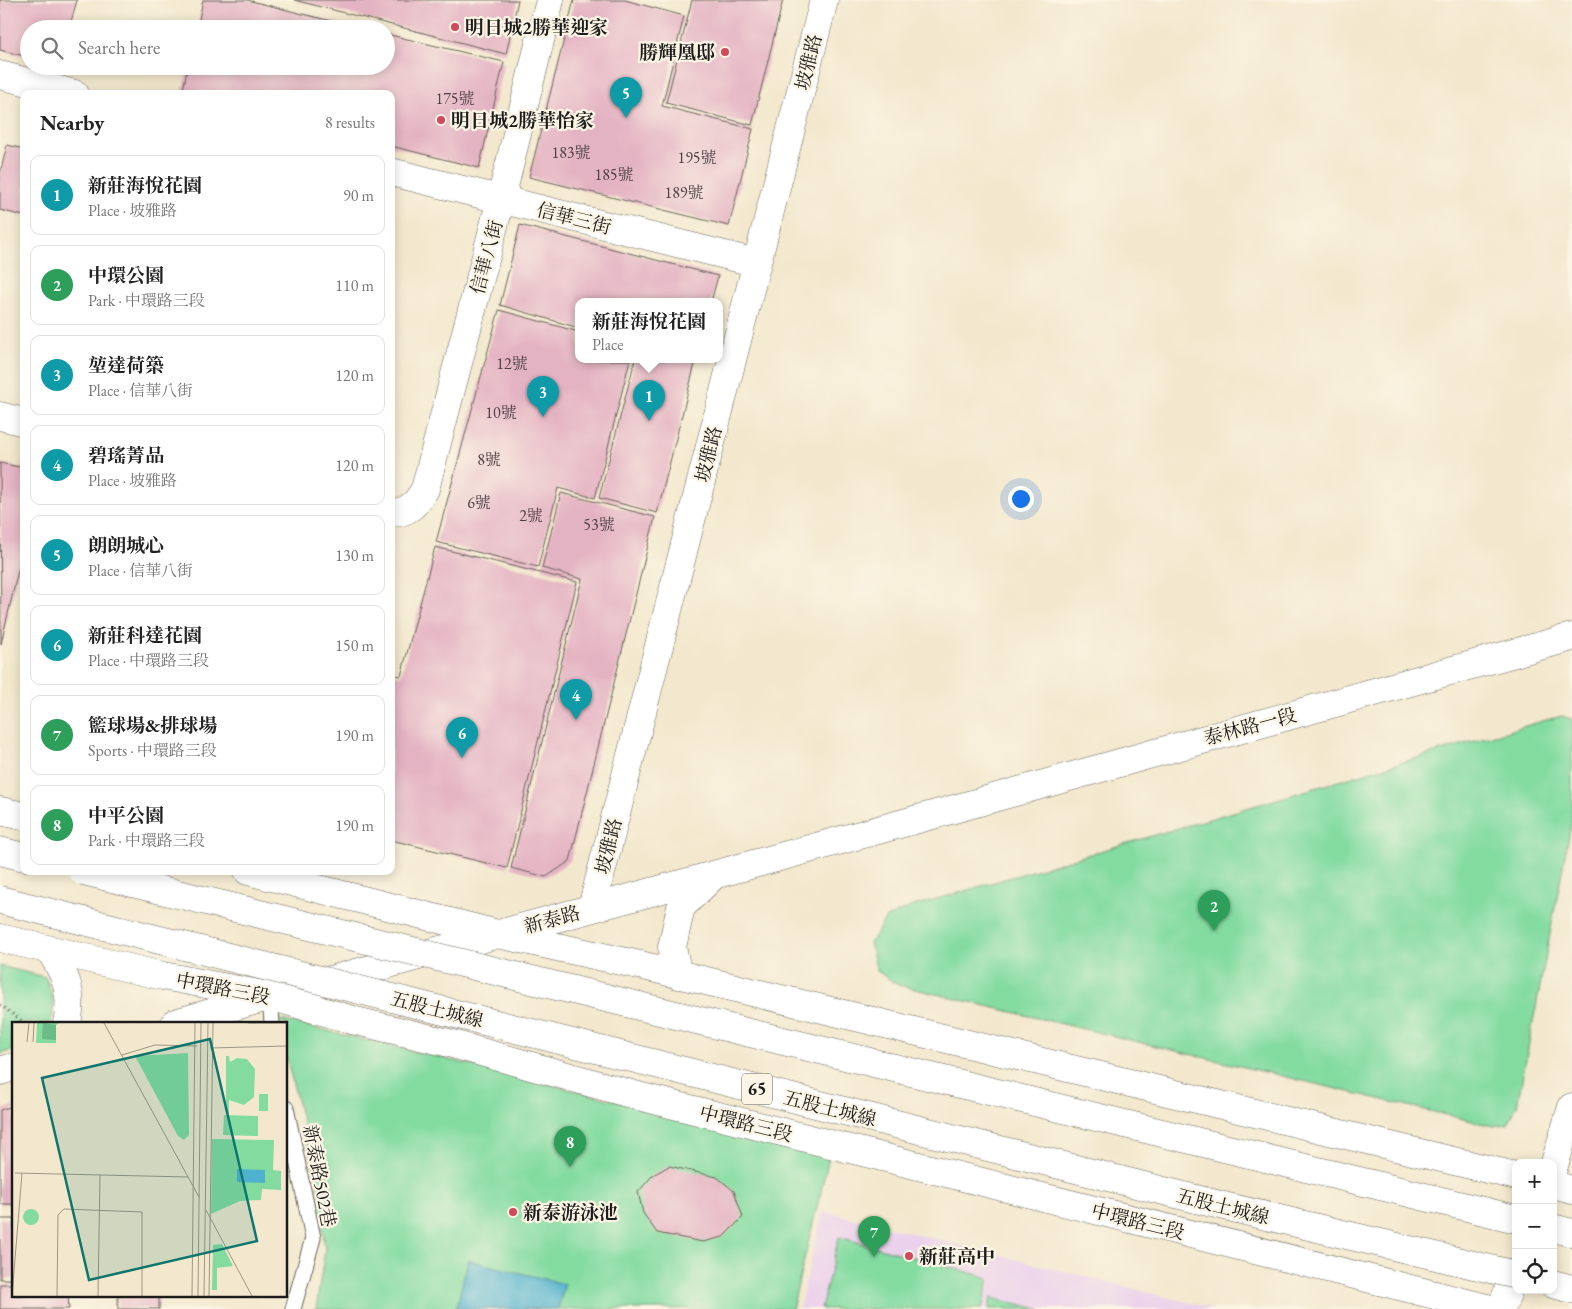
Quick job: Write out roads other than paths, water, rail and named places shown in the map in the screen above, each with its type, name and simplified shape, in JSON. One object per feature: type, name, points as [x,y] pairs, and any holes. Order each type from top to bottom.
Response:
[{"type":"main road","name":"信華八街","points":[[401,511],[418,501],[426,489],[550,0]]},
{"type":"main road","name":"坡雅路","points":[[592,908],[824,0]]},
{"type":"main road","points":[[0,75],[59,90]]},
{"type":"main road","name":"信華三街","points":[[395,173],[757,263]]},
{"type":"main road","points":[[0,416],[20,421]]},
{"type":"main road","name":"泰林路一段","points":[[928,816],[1572,637]]},
{"type":"main road","points":[[0,810],[20,815]]},
{"type":"main road","name":"新泰路","points":[[182,1022],[271,1010],[498,934],[928,816]]},
{"type":"main road","points":[[0,851],[20,856]]},
{"type":"main road","points":[[678,974],[672,947],[681,907],[715,874]]},
{"type":"main road","points":[[99,875],[1512,1218]]},
{"type":"main road","points":[[264,875],[498,934],[678,974],[1512,1175]]},
{"type":"main road","name":"五股土城線","points":[[0,900],[1224,1206],[1512,1275]]},
{"type":"main road","name":"中環路三段","points":[[0,938],[162,976],[271,1010],[356,1021],[449,1043],[648,1098],[1491,1309]]},
{"type":"main road","points":[[50,950],[63,971],[70,994],[67,1022]]},
{"type":"main road","points":[[1556,1159],[1572,1107]]},
{"type":"main road","points":[[1557,1186],[1572,1190]]},
{"type":"main road","points":[[1557,1229],[1572,1233]]},
{"type":"main road","points":[[1501,1309],[1512,1281]]},
{"type":"main road","points":[[1557,1285],[1572,1289]]},
{"type":"lane","name":"新泰路502巷","points":[[288,1118],[313,1238],[293,1309]]},
{"type":"water","points":[[468,1260],[565,1284],[558,1309],[456,1309]]},
{"type":"place","name":"明日城2勝華迎家","points":[[455,27]]},
{"type":"place","name":"勝輝凰邸","points":[[725,52]]},
{"type":"place","name":"朗朗城心","points":[[626,118]]},
{"type":"place","name":"明日城2勝華怡家","points":[[441,120]]},
{"type":"place","name":"堃達荷築","points":[[543,417]]},
{"type":"place","name":"新莊海悅花園","points":[[649,421]]},
{"type":"place","name":"碧瑤菁品","points":[[576,720]]},
{"type":"place","name":"新莊科達花園","points":[[462,758]]},
{"type":"place","name":"中環公園","points":[[1214,931]]},
{"type":"place","name":"中平公園","points":[[570,1167]]},
{"type":"place","name":"新泰游泳池","points":[[513,1212]]},
{"type":"place","name":"新莊高中","points":[[909,1256]]},
{"type":"place","name":"籃球場&排球場","points":[[874,1257]]}]
